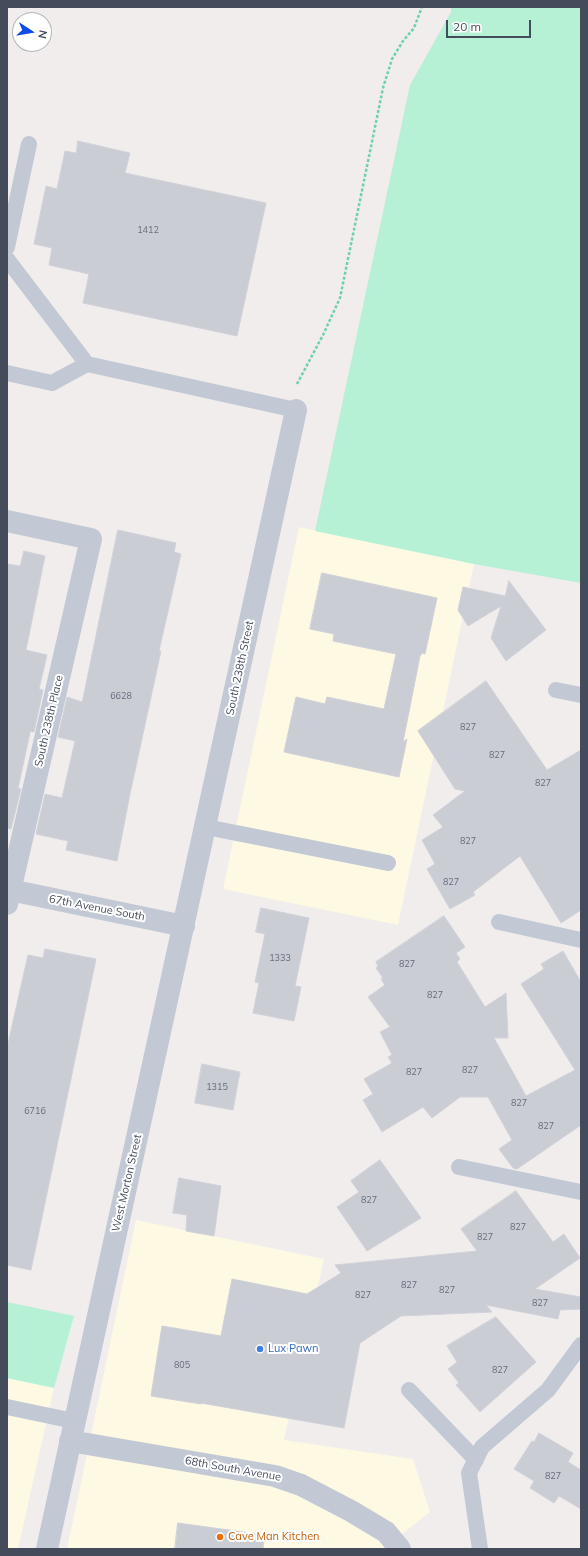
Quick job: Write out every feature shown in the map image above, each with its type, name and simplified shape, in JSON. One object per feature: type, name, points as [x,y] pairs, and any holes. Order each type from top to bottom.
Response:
[{"type":"street","name":"South 238th Street","points":[[184,926],[206,827],[290,408]]},
{"type":"street","name":"South 238th Place","points":[[7,521],[91,539],[8,897]]},
{"type":"street","name":"67th Avenue South","points":[[8,897],[184,926]]},
{"type":"street","name":"West Morton Street","points":[[72,1431],[184,926]]},
{"type":"street","name":"68th South Avenue","points":[[72,1431],[275,1476],[294,1482],[351,1511],[386,1532],[400,1549]]},
{"type":"street","points":[[47,1549],[72,1431]]},
{"type":"lane","points":[[7,247],[10,222],[29,144]]},
{"type":"lane","points":[[7,259],[87,364],[290,408]]},
{"type":"lane","points":[[7,373],[52,383],[87,364]]},
{"type":"lane","points":[[556,690],[581,695]]},
{"type":"lane","points":[[206,827],[388,863]]},
{"type":"lane","points":[[499,922],[581,940]]},
{"type":"lane","points":[[458,1167],[581,1192]]},
{"type":"lane","points":[[480,1549],[469,1473],[482,1447],[548,1390],[581,1345]]},
{"type":"lane","points":[[409,1390],[476,1460]]},
{"type":"lane","points":[[7,1407],[72,1431]]},
{"type":"path","points":[[290,408],[340,298],[383,88],[392,59],[403,40],[414,28],[422,7]]},
{"type":"shaded area","points":[[299,527],[474,564],[398,925],[223,889]]},
{"type":"shaded area","points":[[136,1220],[324,1259],[284,1440],[413,1459],[430,1512],[383,1549],[67,1549]]},
{"type":"shaded area","points":[[7,1378],[54,1388],[18,1549],[7,1549]]},
{"type":"green space","points":[[451,7],[581,7],[581,583],[474,564],[315,531],[410,85],[451,12]]},
{"type":"green space","points":[[7,1302],[74,1316],[54,1388],[7,1378]]},
{"type":"building","points":[[78,141],[130,153],[125,173],[266,203],[237,336],[83,303],[89,274],[49,265],[52,248],[34,244],[46,186],[57,189],[65,151],[76,153]]},
{"type":"building","points":[[118,530],[176,543],[174,552],[181,554],[159,651],[161,651],[117,861],[66,850],[68,841],[36,834],[45,794],[62,798],[75,741],[58,737],[67,697],[82,702]]},
{"type":"building","points":[[24,551],[45,556],[26,650],[47,655],[39,689],[43,690],[34,732],[30,731],[18,788],[21,789],[11,829],[7,828],[7,564],[20,566]]},
{"type":"building","points":[[322,573],[437,598],[425,654],[422,653],[420,656],[403,742],[407,739],[399,777],[284,752],[296,697],[325,704],[327,697],[384,709],[396,654],[333,641],[334,634],[310,629]]},
{"type":"building","points":[[509,581],[546,630],[506,661],[491,638],[501,606],[468,626],[458,610],[463,587],[505,596]]},
{"type":"building","points":[[486,681],[547,770],[581,750],[581,910],[561,923],[520,856],[473,892],[475,895],[450,909],[427,869],[435,864],[422,840],[443,827],[433,815],[465,791],[455,789],[418,731]]},
{"type":"building","points":[[261,908],[309,918],[295,986],[301,987],[294,1021],[253,1013],[259,983],[255,982],[265,934],[256,932]]},
{"type":"building","points":[[444,916],[465,947],[456,953],[460,959],[457,962],[485,1007],[506,993],[508,1038],[494,1038],[526,1096],[575,1070],[521,984],[544,969],[541,964],[563,951],[581,982],[581,1125],[517,1169],[513,1168],[499,1149],[512,1140],[488,1097],[460,1097],[432,1118],[423,1107],[382,1132],[363,1100],[373,1094],[364,1079],[392,1063],[388,1057],[392,1055],[380,1032],[390,1027],[368,997],[385,985],[381,979],[383,978],[376,968],[378,966],[376,962]]},
{"type":"building","points":[[45,949],[96,959],[31,1270],[7,1265],[7,1048],[28,955],[43,958]]},
{"type":"building","points":[[202,1064],[240,1072],[233,1110],[195,1103]]},
{"type":"building","points":[[380,1160],[421,1218],[367,1251],[337,1207],[359,1192],[351,1181]]},
{"type":"building","points":[[179,1178],[221,1186],[214,1236],[186,1231],[187,1215],[173,1213]]},
{"type":"building","points":[[516,1191],[553,1242],[564,1234],[580,1258],[535,1289],[581,1297],[581,1309],[560,1310],[558,1319],[486,1305],[492,1312],[401,1316],[360,1343],[344,1428],[201,1403],[151,1396],[162,1326],[221,1336],[232,1279],[307,1294],[341,1273],[335,1265],[477,1251],[461,1229]]},
{"type":"building","points":[[496,1317],[536,1362],[480,1412],[456,1385],[459,1383],[448,1369],[457,1362],[447,1346]]},
{"type":"building","points":[[539,1433],[573,1453],[568,1462],[581,1470],[581,1509],[559,1496],[554,1503],[530,1488],[534,1481],[514,1469]]},
{"type":"building","name":"Cave Man Kitchen","points":[[178,1523],[264,1535],[263,1549],[175,1549]]},
{"type":"place","name":"Lux Pawn","points":[[260,1349]]},
{"type":"place","name":"Cave Man Kitchen","points":[[220,1537]]}]
